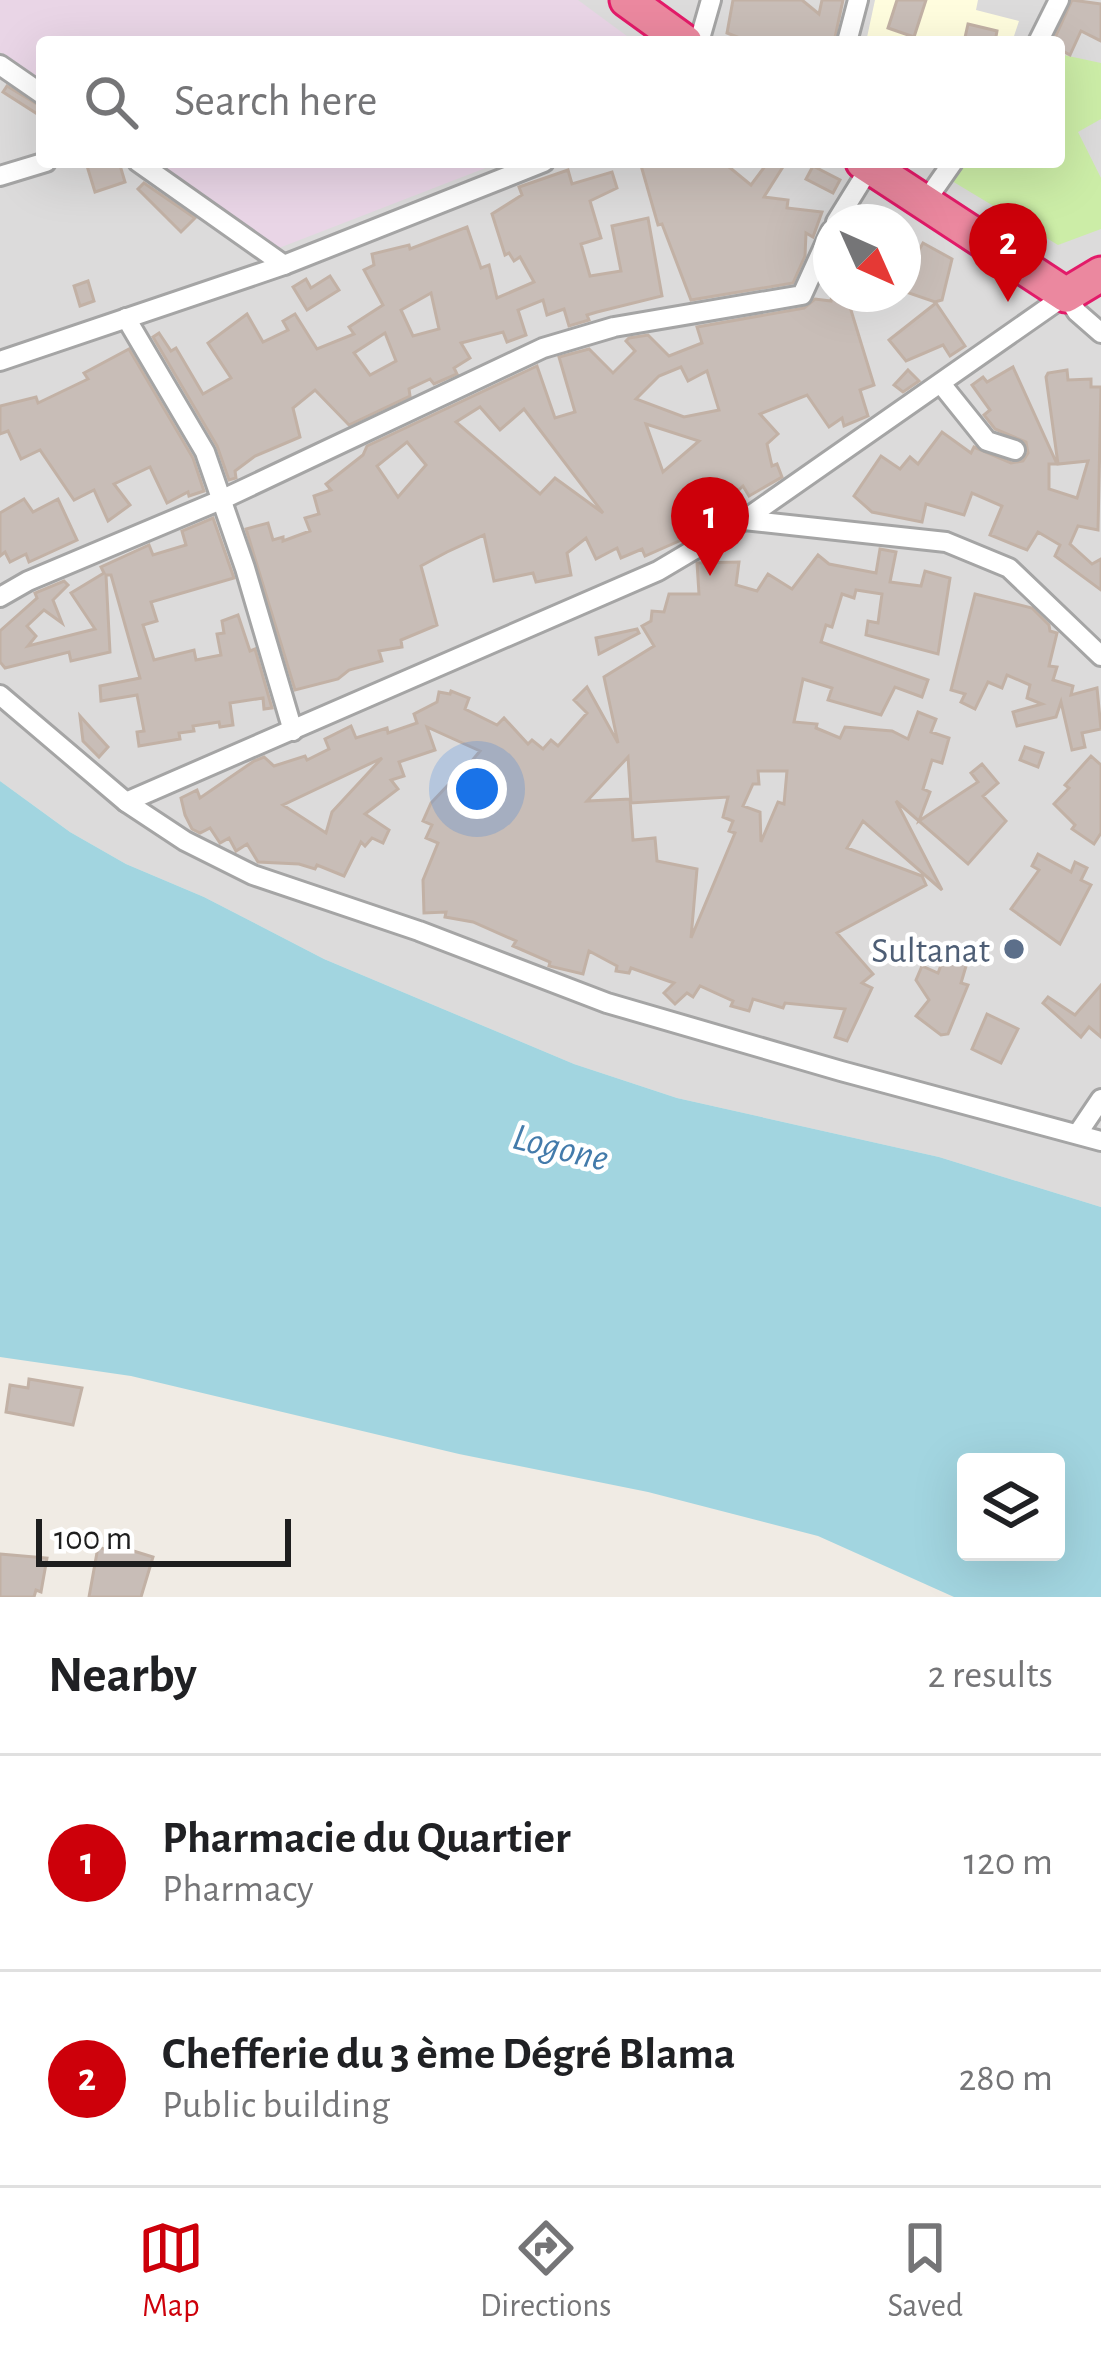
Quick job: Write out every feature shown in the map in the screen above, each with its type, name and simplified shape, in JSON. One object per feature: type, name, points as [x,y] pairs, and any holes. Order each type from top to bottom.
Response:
[{"type":"highway","points":[[627,0],[677,36]]},
{"type":"highway","points":[[873,168],[1066,295],[1101,274]]},
{"type":"street","points":[[701,36],[711,0]]},
{"type":"street","points":[[849,36],[858,0]]},
{"type":"street","points":[[1042,36],[1059,0]]},
{"type":"street","points":[[0,65],[36,90]]},
{"type":"street","points":[[0,176],[36,165]]},
{"type":"street","points":[[147,168],[284,265]]},
{"type":"street","points":[[0,361],[284,265],[529,168]]},
{"type":"street","points":[[846,204],[865,168]]},
{"type":"street","points":[[925,202],[949,168]]},
{"type":"street","points":[[0,597],[28,580],[223,499],[543,348],[637,322],[802,295],[813,271]]},
{"type":"street","points":[[127,802],[658,571],[744,520],[1066,295],[1101,333]]},
{"type":"street","points":[[126,318],[205,452],[293,731]]},
{"type":"street","points":[[942,385],[987,441],[1016,450]]},
{"type":"street","points":[[744,520],[946,542],[1009,568],[1101,656]]},
{"type":"street","points":[[0,694],[127,802],[185,841],[254,875],[607,1003],[1101,1141]]},
{"type":"street","points":[[1078,1132],[1101,1099]]},
{"type":"shaded area","points":[[0,0],[1101,0],[1101,1207],[939,1157],[677,1098],[574,1064],[324,959],[204,897],[126,864],[70,832],[0,781]]},
{"type":"shaded area","points":[[0,0],[578,0],[627,36],[36,36],[36,78],[0,52]]},
{"type":"shaded area","points":[[875,0],[978,0],[976,10],[1019,21],[1014,36],[867,36]]},
{"type":"shaded area","points":[[165,168],[486,168],[279,248]]},
{"type":"green space","points":[[1065,55],[1101,63],[1101,119],[1078,132],[1101,178],[1101,229],[1058,245],[952,181],[962,168],[1065,168]]},
{"type":"water","name":"Logone","points":[[0,781],[70,832],[126,864],[204,897],[324,959],[574,1064],[677,1098],[939,1157],[1101,1207],[1101,1597],[954,1597],[818,1536],[648,1492],[459,1454],[131,1376],[0,1357]]},
{"type":"building","points":[[733,0],[802,0],[819,14],[822,0],[843,0],[835,36],[727,33]]},
{"type":"building","points":[[897,0],[926,0],[914,36],[888,28]]},
{"type":"building","points":[[1072,0],[1101,4],[1101,41],[1081,31],[1070,55],[1065,52],[1065,36],[1056,36]]},
{"type":"building","points":[[968,24],[997,31],[996,36],[965,36]]},
{"type":"building","points":[[7,86],[36,103],[36,113],[3,92]]},
{"type":"building","points":[[88,168],[121,168],[125,182],[95,192]]},
{"type":"building","points":[[642,168],[730,168],[751,185],[764,168],[782,168],[764,197],[788,200],[787,208],[813,211],[813,237],[806,233],[805,256],[793,283],[691,300],[662,224],[658,225]]},
{"type":"building","points":[[817,168],[840,180],[833,193],[806,179]]},
{"type":"building","points":[[568,170],[572,184],[612,172],[617,188],[590,201],[601,238],[581,244],[590,276],[621,271],[612,226],[648,218],[662,296],[587,315],[589,320],[569,326],[564,309],[547,315],[543,300],[518,310],[526,335],[507,342],[503,332],[461,343],[470,358],[454,368],[457,374],[434,384],[430,379],[409,389],[410,396],[349,425],[315,390],[293,408],[300,437],[255,456],[229,480],[217,446],[153,337],[159,333],[171,351],[176,348],[203,394],[231,378],[208,343],[247,314],[263,342],[288,330],[283,321],[295,314],[317,349],[354,334],[349,327],[383,305],[364,270],[374,265],[372,254],[409,245],[410,249],[467,227],[481,268],[489,265],[497,298],[534,282],[520,257],[514,261],[509,253],[505,255],[492,214],[522,195],[519,187]],"holes":[[[431,293],[439,329],[413,336],[401,310]],[[385,333],[396,361],[370,375],[354,353]]]},
{"type":"building","points":[[144,183],[195,218],[181,232],[138,189]]},
{"type":"building","points":[[923,243],[952,259],[942,300],[921,297]]},
{"type":"building","points":[[330,276],[339,290],[307,310],[293,287],[306,279],[311,288]]},
{"type":"building","points":[[88,281],[94,301],[80,306],[74,286]]},
{"type":"building","points":[[813,301],[813,312],[852,312],[874,385],[860,390],[868,416],[844,426],[842,418],[829,427],[807,395],[760,414],[778,434],[767,444],[772,466],[777,464],[782,477],[749,496],[743,486],[728,500],[681,519],[688,537],[645,556],[642,549],[621,558],[617,548],[596,559],[586,538],[567,553],[571,575],[536,582],[533,573],[494,581],[484,535],[447,552],[421,566],[437,625],[401,640],[402,647],[379,651],[382,661],[295,690],[246,529],[268,523],[273,540],[283,537],[283,541],[310,531],[305,518],[319,514],[314,496],[331,490],[326,484],[363,455],[367,446],[537,366],[555,418],[575,412],[559,357],[589,349],[613,373],[635,351],[626,341],[629,338],[648,335],[669,356],[702,343],[697,327],[804,308]],"holes":[[[681,367],[688,381],[707,371],[719,410],[684,417],[636,399],[659,376]],[[480,407],[500,430],[524,409],[603,513],[555,478],[540,494],[456,422]],[[646,424],[699,441],[663,472]],[[407,442],[426,465],[398,497],[377,466]]]},
{"type":"building","points":[[936,303],[965,346],[950,356],[943,345],[906,361],[889,340]]},
{"type":"building","points":[[129,349],[193,458],[204,491],[189,496],[188,492],[167,503],[150,467],[114,484],[130,505],[108,521],[94,490],[74,500],[40,450],[21,459],[8,431],[0,434],[0,406],[36,397],[38,403],[88,379],[84,373]]},
{"type":"building","points":[[1013,367],[1057,464],[1049,464],[1049,489],[1077,498],[1088,461],[1058,464],[1046,377],[1067,370],[1068,380],[1091,379],[1091,387],[1101,387],[1098,530],[1078,526],[1070,544],[1092,564],[1101,559],[1101,590],[1055,556],[1060,545],[1038,532],[1027,550],[990,535],[1002,506],[972,493],[964,515],[926,504],[922,522],[872,512],[854,496],[881,456],[900,469],[910,457],[918,464],[942,432],[971,453],[974,447],[1011,463],[1023,461],[1028,453],[1026,442],[995,429],[984,415],[990,410],[972,385]]},
{"type":"building","points":[[908,370],[919,381],[903,392],[894,385]]},
{"type":"building","points":[[24,499],[33,512],[58,499],[77,540],[29,562],[26,554],[10,562],[5,552],[0,556],[0,513]]},
{"type":"building","points":[[213,518],[234,578],[151,602],[157,621],[143,625],[154,660],[194,650],[196,660],[221,655],[217,634],[224,633],[222,621],[238,615],[250,651],[255,649],[272,708],[264,709],[263,698],[230,703],[233,725],[193,726],[194,731],[179,733],[180,739],[139,746],[137,732],[144,731],[137,695],[101,701],[100,686],[140,678],[111,575],[106,575],[110,652],[71,661],[69,652],[5,668],[0,662],[0,631],[37,598],[35,593],[64,581],[68,585],[53,600],[62,623],[44,610],[27,626],[36,636],[28,646],[95,629],[71,593],[104,573],[101,567],[149,545],[153,555],[186,545],[182,531]]},
{"type":"building","points":[[880,549],[896,552],[890,582],[921,586],[925,571],[950,578],[938,654],[866,635],[868,621],[878,623],[882,594],[856,590],[854,598],[842,594],[832,627],[826,625],[821,642],[928,680],[922,697],[895,687],[881,715],[828,700],[832,688],[803,679],[794,722],[817,724],[816,728],[840,738],[845,727],[892,731],[908,739],[918,712],[936,719],[931,732],[949,738],[942,763],[932,760],[923,789],[930,792],[919,821],[978,782],[971,773],[982,764],[998,783],[983,796],[1006,821],[968,864],[896,801],[942,890],[863,821],[847,848],[922,876],[926,885],[837,933],[873,974],[862,983],[872,988],[847,1041],[835,1037],[845,1009],[785,1003],[783,1008],[753,999],[749,1011],[731,1006],[733,1001],[700,986],[693,997],[687,993],[675,1004],[664,993],[674,983],[631,968],[629,973],[616,971],[617,966],[589,951],[583,974],[549,966],[550,962],[513,946],[516,941],[473,922],[445,917],[446,912],[424,913],[423,880],[438,843],[426,838],[432,825],[423,821],[431,803],[466,766],[472,771],[455,799],[490,808],[495,786],[470,763],[480,751],[427,727],[435,750],[399,762],[404,776],[391,780],[398,789],[365,814],[389,830],[383,843],[372,838],[365,846],[361,842],[344,876],[317,865],[315,869],[258,862],[247,844],[236,851],[229,838],[220,843],[210,828],[200,833],[192,829],[185,815],[181,798],[197,790],[200,798],[254,761],[264,757],[274,766],[305,756],[307,760],[329,749],[325,739],[351,726],[356,738],[417,723],[414,714],[437,702],[439,692],[469,698],[465,709],[497,725],[504,718],[528,744],[532,740],[543,749],[551,740],[558,746],[587,713],[574,700],[587,687],[618,743],[604,677],[654,646],[642,626],[651,621],[652,611],[664,612],[669,594],[699,594],[697,563],[739,562],[736,585],[757,591],[768,574],[792,589],[818,555],[829,564],[876,573]],"holes":[[[628,757],[631,803],[728,797],[723,817],[733,821],[729,831],[735,833],[691,938],[697,869],[657,861],[655,838],[633,840],[630,799],[587,801]],[[382,758],[332,812],[326,833],[283,805]],[[758,771],[787,771],[784,804],[778,802],[761,842],[760,812],[743,806],[753,784],[759,784]]]},
{"type":"building","points":[[975,594],[1032,608],[1057,633],[1049,666],[1057,667],[1053,680],[1073,686],[1071,695],[1097,688],[1101,729],[1082,733],[1085,747],[1072,750],[1061,702],[1056,717],[1017,726],[1013,712],[1042,704],[1027,698],[1030,685],[1007,675],[1002,688],[988,682],[975,709],[961,702],[965,694],[951,690]]},
{"type":"building","points":[[637,629],[639,633],[599,654],[596,638]]},
{"type":"building","points":[[80,716],[108,747],[99,757],[83,741]]},
{"type":"building","points":[[1025,747],[1043,753],[1038,767],[1020,760]]},
{"type":"building","points":[[1091,756],[1101,765],[1101,833],[1094,844],[1072,829],[1075,825],[1054,804]]},
{"type":"building","points":[[1038,854],[1071,872],[1075,862],[1087,868],[1081,880],[1091,885],[1060,944],[1011,909],[1039,870],[1032,866]]},
{"type":"building","points":[[947,950],[969,956],[961,983],[968,985],[948,1034],[941,1035],[916,1016],[929,1000],[916,980],[922,966],[938,973]]},
{"type":"building","points":[[1101,985],[1101,1037],[1089,1027],[1081,1037],[1043,1003],[1048,997],[1075,1015]]},
{"type":"building","points":[[987,1014],[1018,1029],[1001,1063],[972,1049]]},
{"type":"building","points":[[29,1379],[82,1388],[73,1425],[6,1412],[10,1385],[28,1388]]},
{"type":"building","points":[[111,1544],[153,1557],[141,1597],[89,1597],[98,1547],[110,1551]]},
{"type":"building","points":[[0,1554],[47,1558],[41,1592],[36,1590],[34,1597],[0,1597]]},
{"type":"place","name":"Chefferie du 3 ème Dégré Blama","points":[[1008,302]]},
{"type":"place","name":"Pharmacie du Quartier","points":[[710,576]]},
{"type":"place","name":"Sultanat","points":[[1014,949]]}]
